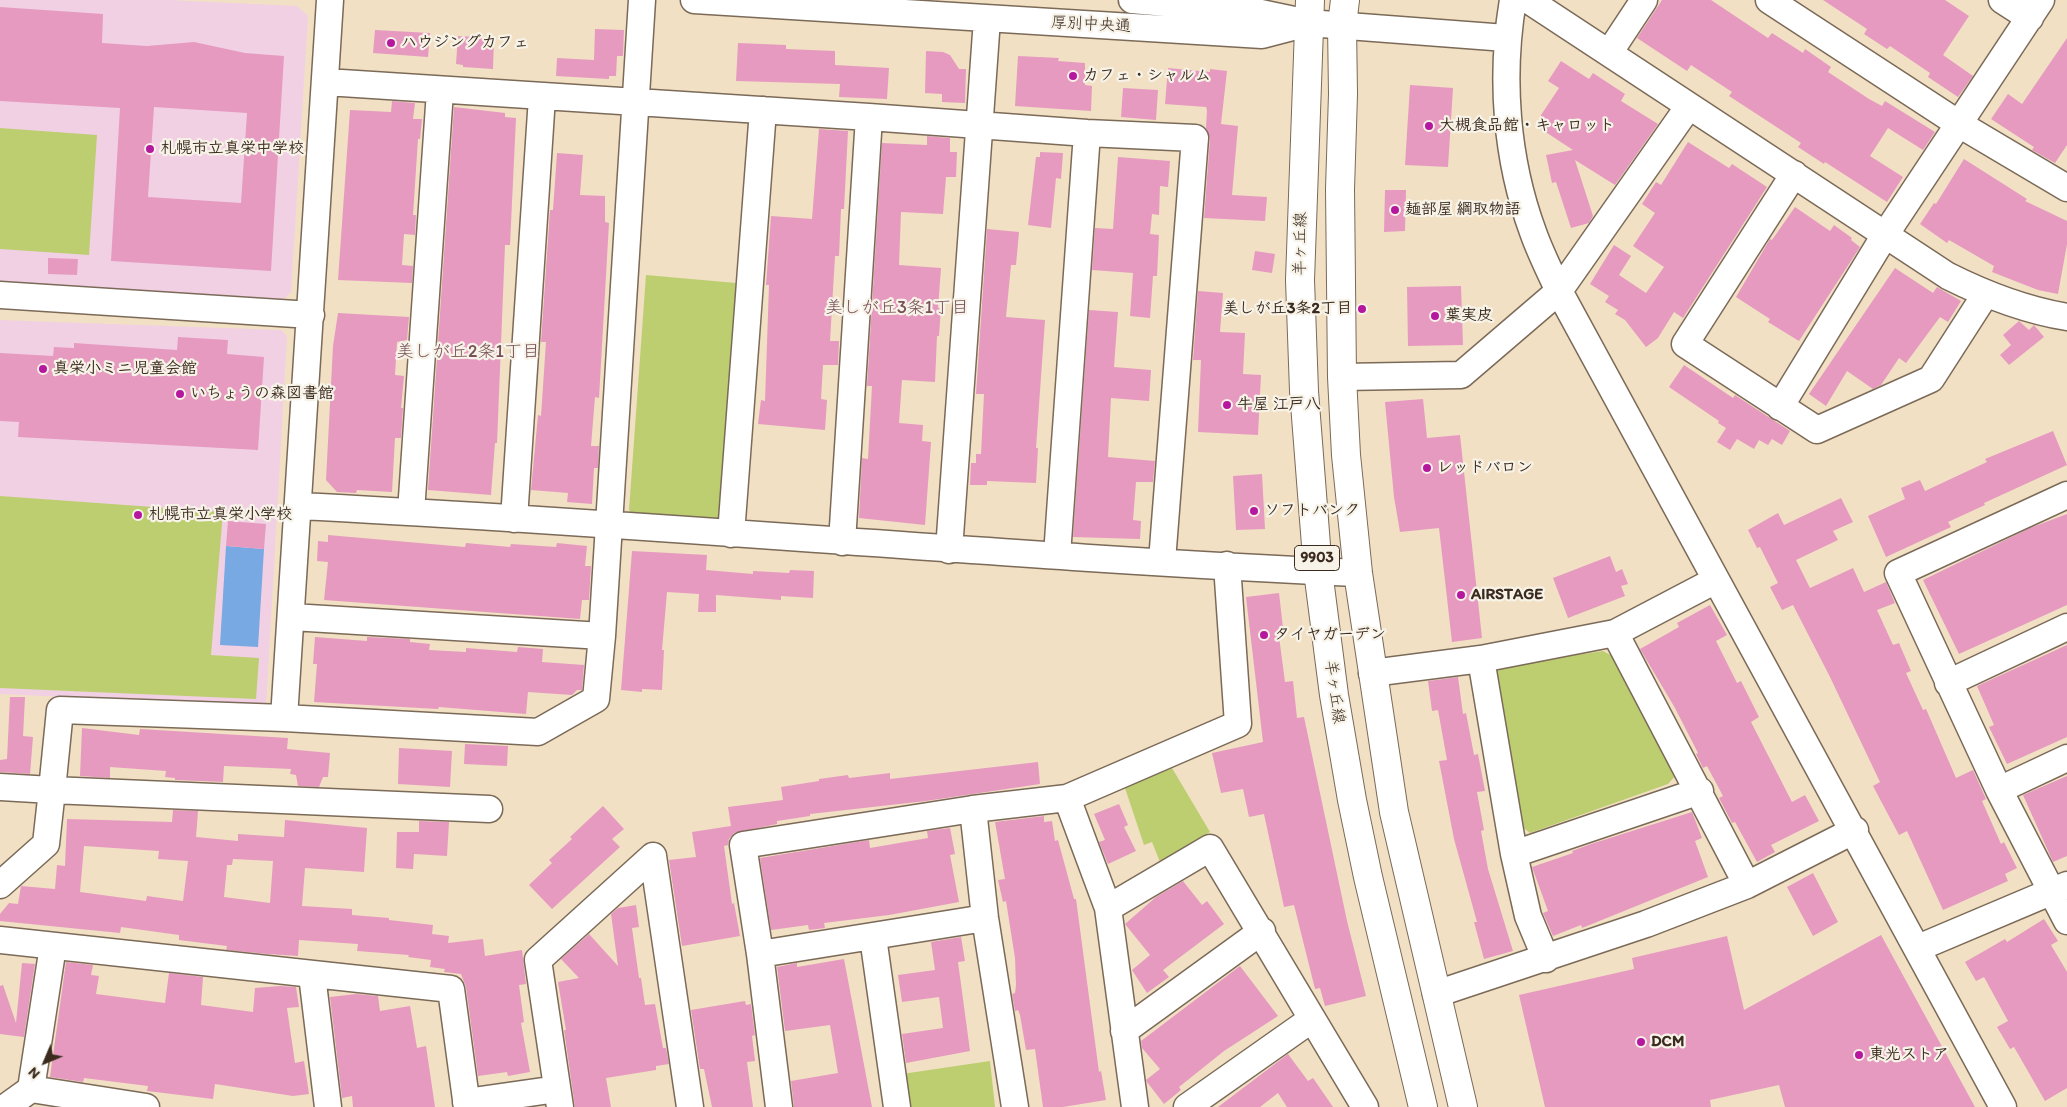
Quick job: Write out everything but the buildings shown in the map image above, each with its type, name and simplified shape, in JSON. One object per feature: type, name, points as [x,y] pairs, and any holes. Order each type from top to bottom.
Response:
[{"type":"main road","name":"羊ヶ丘線","points":[[1309,11],[1300,280],[1304,391],[1318,571],[1334,694],[1354,810],[1368,877],[1423,1107]]},
{"type":"main road","name":"9903","points":[[1344,13],[1340,189],[1342,377],[1346,455],[1358,572],[1394,812],[1463,1107]]},
{"type":"street","points":[[284,718],[292,617],[330,0]]},
{"type":"street","points":[[0,885],[46,844],[60,710],[284,718],[538,732],[596,699],[602,636],[642,0]]},
{"type":"street","name":"厚別中央通","points":[[694,0],[1262,35],[1309,11]]},
{"type":"street","name":"厚別中央通","points":[[1142,0],[1247,10],[1309,11]]},
{"type":"street","points":[[1513,0],[1506,38],[1507,109],[1514,163],[1533,232],[1559,291],[1855,830],[2004,1107]]},
{"type":"street","points":[[1528,0],[1948,276],[1985,294],[2025,308],[2067,317]]},
{"type":"street","points":[[1609,53],[1644,0]]},
{"type":"street","points":[[1769,0],[1959,124],[2058,185],[2067,188]]},
{"type":"street","points":[[1780,407],[1885,235],[2035,9],[2002,0]]},
{"type":"street","points":[[1309,11],[1344,13],[1506,38]]},
{"type":"street","points":[[949,550],[987,19]]},
{"type":"street","points":[[326,82],[440,91],[979,124],[1087,133],[1195,138],[1162,561]]},
{"type":"street","points":[[412,512],[440,91]]},
{"type":"street","points":[[514,519],[542,97]]},
{"type":"street","points":[[1342,377],[1461,375],[1559,291],[1689,106]]},
{"type":"street","points":[[731,534],[763,110]]},
{"type":"street","points":[[842,542],[869,117]]},
{"type":"street","points":[[1057,555],[1087,133]]},
{"type":"street","points":[[1794,174],[1685,344],[1780,407],[1818,430],[1931,379],[1985,294]]},
{"type":"street","points":[[0,295],[311,315]]},
{"type":"street","points":[[2067,495],[1898,574],[1999,790],[2060,889],[2067,921]]},
{"type":"street","points":[[298,506],[609,525],[949,550],[1358,572]]},
{"type":"street","points":[[779,1107],[760,954],[743,845],[973,809],[1067,798],[1238,724],[1227,566]]},
{"type":"street","points":[[1372,673],[1481,659],[1614,632],[1716,580]]},
{"type":"street","points":[[292,617],[602,636]]},
{"type":"street","points":[[1948,683],[2067,628]]},
{"type":"street","points":[[1614,632],[1700,791],[1747,885]]},
{"type":"street","points":[[1481,659],[1514,854],[1528,916],[1546,959]]},
{"type":"street","points":[[1999,790],[2067,758]]},
{"type":"street","points":[[0,787],[489,809]]},
{"type":"street","points":[[1514,854],[1700,791]]},
{"type":"street","points":[[1067,798],[1108,908],[1135,1107]]},
{"type":"street","points":[[973,809],[985,918],[1015,1107]]},
{"type":"street","points":[[1436,994],[1546,959],[1646,924],[1747,885],[1855,830]]},
{"type":"street","points":[[1108,908],[1210,848],[1262,931],[1363,1106]]},
{"type":"street","points":[[0,940],[451,990],[466,1104],[558,1098],[538,960],[652,856],[690,1107]]},
{"type":"street","points":[[1918,948],[2060,889]]},
{"type":"street","points":[[760,954],[985,918]]},
{"type":"street","points":[[1124,1031],[1262,931]]},
{"type":"street","points":[[872,937],[897,1107]]},
{"type":"street","points":[[31,1089],[53,946]]},
{"type":"street","points":[[312,975],[328,1107]]},
{"type":"street","points":[[1186,1107],[1312,1019]]},
{"type":"street","points":[[6,1107],[31,1089],[146,1107]]},
{"type":"shaded area","name":"札幌市立真栄中学校","points":[[0,0],[169,0],[297,6],[308,16],[291,292],[284,299],[0,282]]},
{"type":"shaded area","name":"札幌市立真栄小学校","points":[[0,320],[281,330],[287,336],[266,706],[0,694]]},
{"type":"green space","points":[[0,128],[97,135],[89,255],[0,249]]},
{"type":"green space","points":[[646,275],[736,283],[720,517],[713,527],[634,517],[629,510]]},
{"type":"green space","points":[[0,496],[223,512],[211,655],[259,658],[256,699],[0,688]]},
{"type":"green space","points":[[1603,651],[1614,657],[1676,775],[1668,784],[1530,833],[1520,825],[1495,671],[1501,666]]},
{"type":"green space","points":[[1172,768],[1210,832],[1160,862],[1152,842],[1144,845],[1125,788]]},
{"type":"green space","points":[[990,1061],[995,1107],[906,1107],[902,1074]]},
{"type":"water","points":[[226,546],[264,549],[258,647],[220,645]]},
{"type":"place","name":"ハウジングカフェ","points":[[391,43]]},
{"type":"place","name":"カフェ・シャルム","points":[[1073,76]]},
{"type":"place","name":"大槻食品館・キャロット","points":[[1429,126]]},
{"type":"place","name":"札幌市立真栄中学校","points":[[150,149]]},
{"type":"place","name":"麺部屋 綱取物語","points":[[1395,210]]},
{"type":"place","name":"美しが丘3条2丁目","points":[[1362,309]]},
{"type":"place","name":"葉実皮","points":[[1435,316]]},
{"type":"place","name":"真栄小ミニ児童会館","points":[[43,369]]},
{"type":"place","name":"いちょうの森図書館","points":[[180,394]]},
{"type":"place","name":"牛屋 江戸八","points":[[1227,405]]},
{"type":"place","name":"レッドバロン","points":[[1427,468]]},
{"type":"place","name":"ソフトバンク","points":[[1254,511]]},
{"type":"place","name":"札幌市立真栄小学校","points":[[138,515]]},
{"type":"place","name":"AIRSTAGE","points":[[1461,595]]},
{"type":"place","name":"タイヤガーデン","points":[[1264,635]]},
{"type":"place","name":"DCM","points":[[1641,1042]]},
{"type":"place","name":"東光ストア","points":[[1859,1055]]},
{"type":"district","name":"美しが丘3条1丁目","points":[[897,308]]},
{"type":"district","name":"美しが丘2条1丁目","points":[[468,352]]}]
